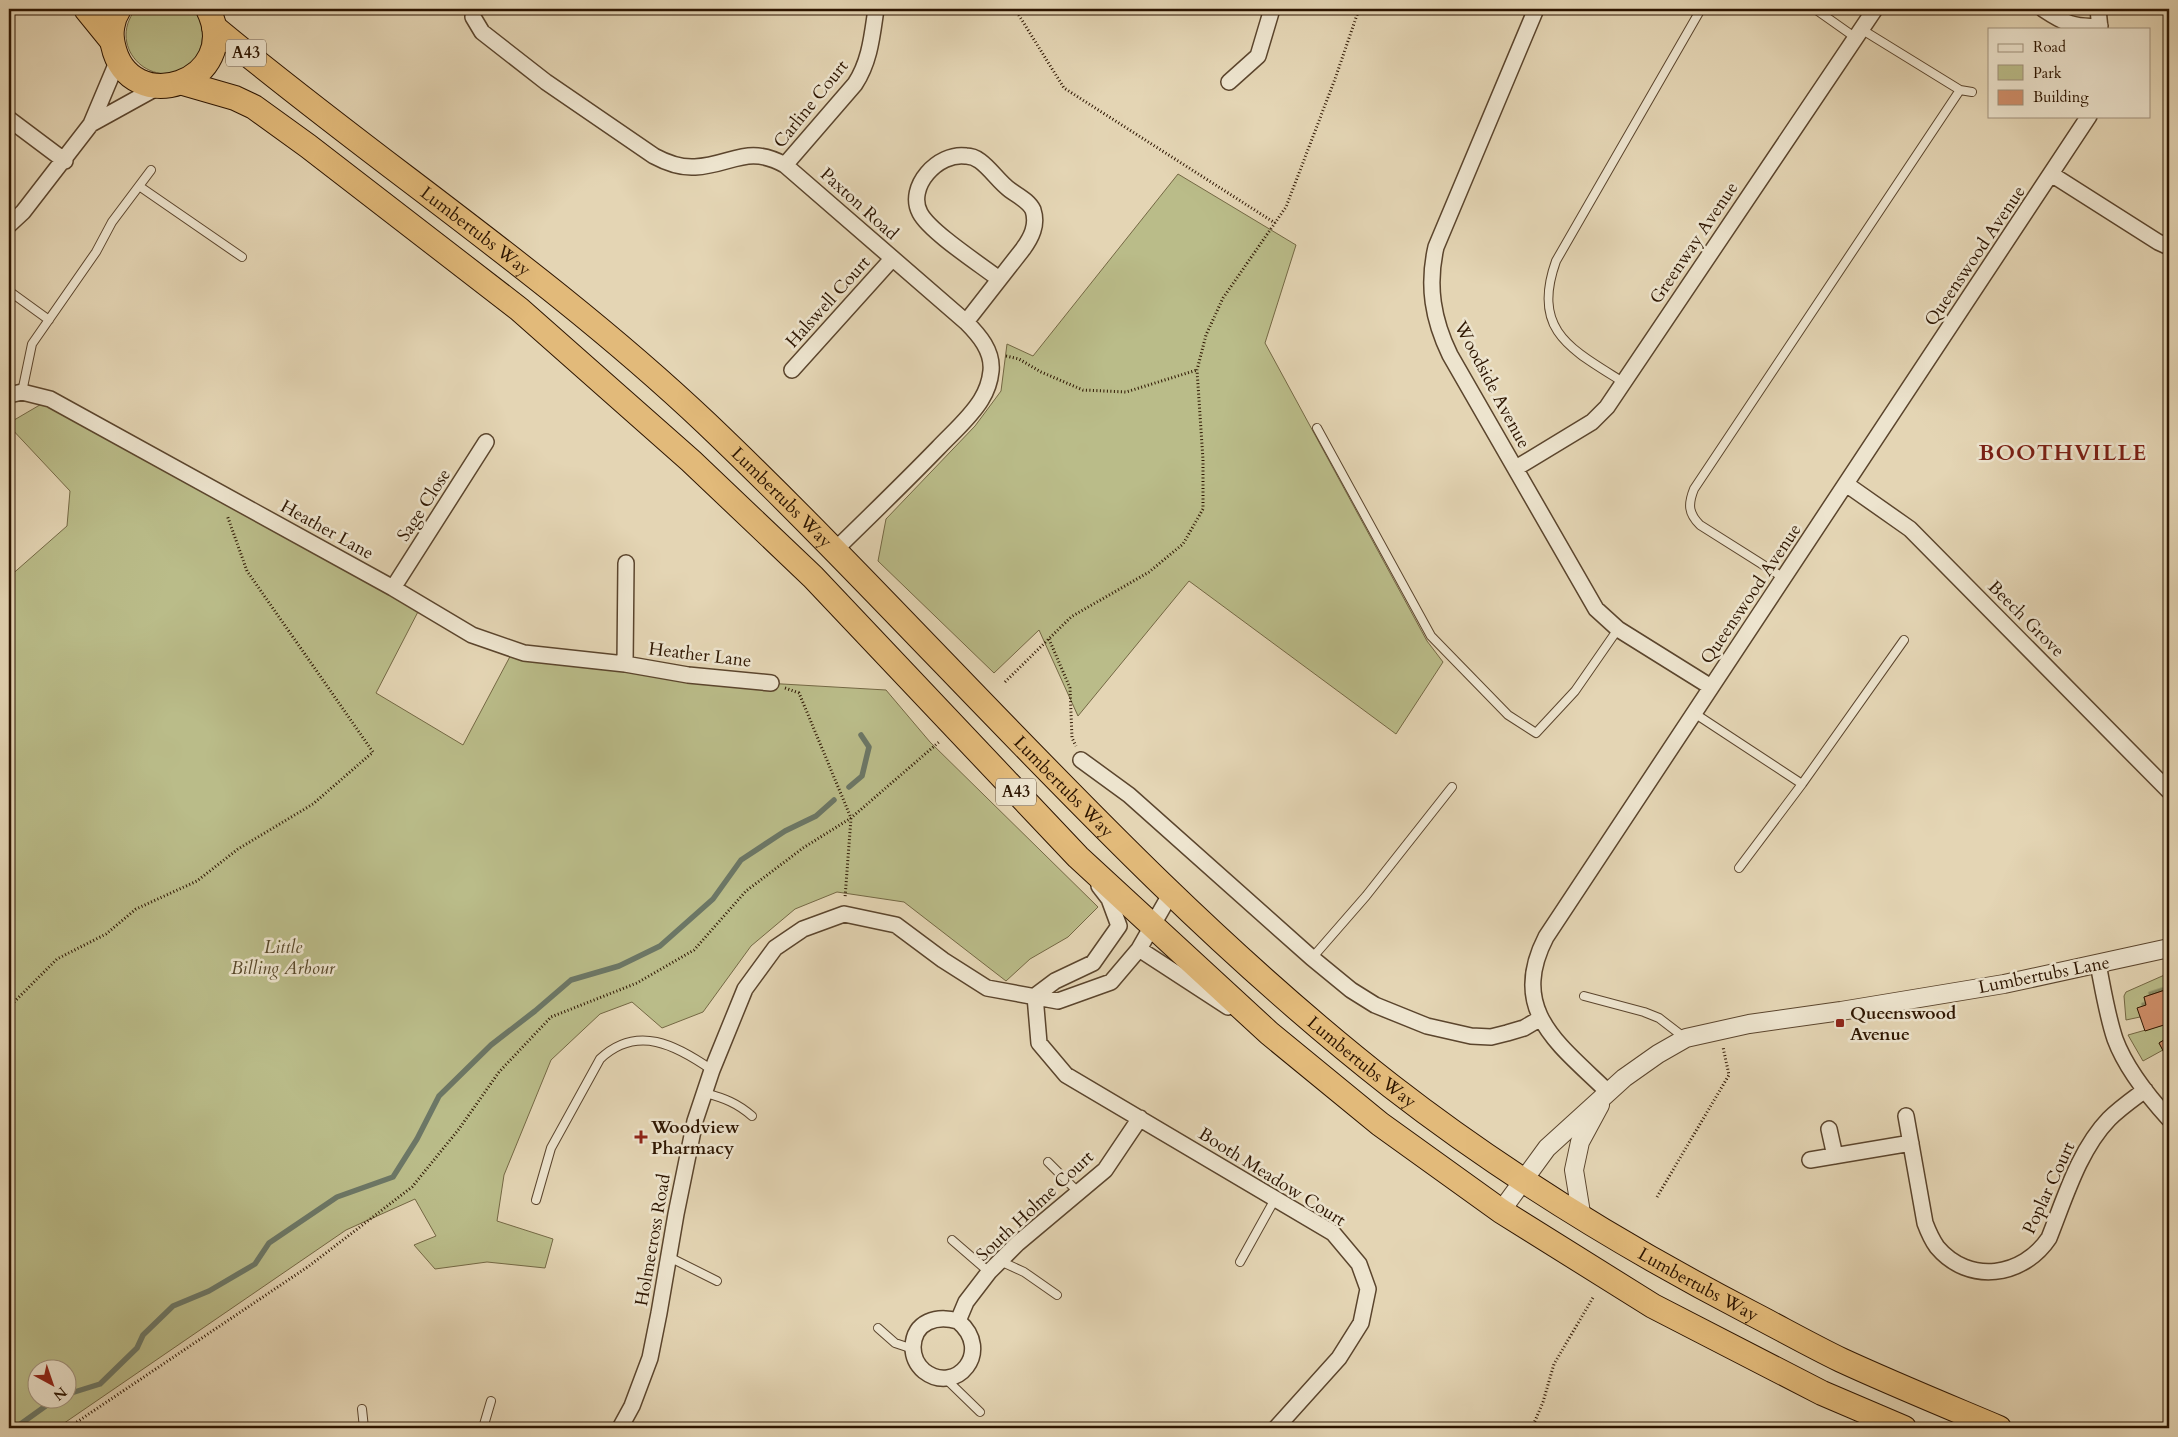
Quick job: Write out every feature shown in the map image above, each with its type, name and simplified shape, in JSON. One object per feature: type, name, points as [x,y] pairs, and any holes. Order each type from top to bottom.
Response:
[{"type":"highway","points":[[86,9],[128,73],[142,82],[158,87]]},
{"type":"highway","points":[[115,51],[112,26],[119,9]]},
{"type":"highway","name":"A43","points":[[158,87],[183,83],[198,74],[208,60],[214,44],[211,18]]},
{"type":"highway","name":"Lumbertubs Way","points":[[211,18],[278,79],[544,282],[704,421],[918,636],[995,718],[1171,893],[1294,1005],[1391,1086],[1523,1180],[1582,1219],[1676,1274],[1840,1360],[1999,1428]]},
{"type":"highway","name":"Lumbertubs Way","points":[[183,83],[235,98],[254,107],[308,146],[518,308],[691,461],[813,577],[1078,858],[1269,1033],[1380,1124],[1501,1211],[1654,1306],[1822,1393],[1904,1428]]},
{"type":"street","points":[[459,9],[473,13]]},
{"type":"street","name":"Carline Court","points":[[785,165],[855,84],[863,72],[869,58],[876,9]]},
{"type":"street","points":[[1229,82],[1258,56],[1272,9]]},
{"type":"street","name":"Woodside Avenue","points":[[1536,9],[1436,248],[1431,280],[1433,309],[1443,341],[1596,609],[1618,629],[1711,688]]},
{"type":"street","name":"Greenway Avenue","points":[[1516,468],[1592,422],[1607,407],[1875,9]]},
{"type":"street","points":[[2043,9],[2070,25],[2082,28],[2100,28],[2098,9]]},
{"type":"street","name":"Paxton Road","points":[[473,13],[482,32],[546,82],[668,164],[694,168],[748,155],[772,158],[785,165],[977,333],[988,353],[991,371],[988,387],[982,400],[971,414],[834,551]]},
{"type":"street","points":[[9,225],[65,160],[91,124],[115,51]]},
{"type":"street","points":[[91,124],[158,87]]},
{"type":"street","name":"Queenswood Avenue","points":[[1608,1092],[1556,1042],[1540,1018],[1532,980],[1534,966],[1543,944],[2088,118]]},
{"type":"street","points":[[9,119],[65,160]]},
{"type":"street","points":[[966,322],[1029,240],[1034,230],[1035,220],[1033,210],[1028,204],[1002,183],[981,162],[966,156],[946,158],[919,185],[916,204],[920,214],[935,230],[999,279]]},
{"type":"street","points":[[2051,174],[2158,242],[2169,246]]},
{"type":"street","points":[[2136,228],[2169,234]]},
{"type":"street","name":"Halswell Court","points":[[792,370],[892,258]]},
{"type":"street","name":"Heather Lane","points":[[15,393],[50,399],[393,588],[472,635],[524,652],[625,664],[688,675],[771,683]]},
{"type":"street","name":"Sage Close","points":[[393,588],[486,442]]},
{"type":"street","name":"Beech Grove","points":[[1846,484],[1910,529],[2169,791]]},
{"type":"street","name":"Heather Lane","points":[[625,664],[626,563]]},
{"type":"street","name":"Lumbertubs Way","points":[[1081,760],[1129,795],[1312,958],[1351,990],[1375,1005],[1427,1026],[1471,1036],[1491,1037],[1524,1028],[1540,1018]]},
{"type":"street","points":[[1035,996],[1055,981],[1094,962],[1120,926],[1109,899],[1078,858]]},
{"type":"street","points":[[844,914],[896,926],[943,960],[987,988],[1058,1001],[1111,982],[1139,949],[1171,893]]},
{"type":"street","name":"Holmecross Road","points":[[620,1428],[632,1406],[650,1358],[693,1130],[712,1070],[745,989],[774,948],[803,929],[844,914]]},
{"type":"street","name":"Lumbertubs Lane","points":[[1501,1211],[1547,1148],[1608,1092],[1658,1054],[1686,1038],[1720,1030],[1935,996],[2169,948]]},
{"type":"street","name":"Lumbertubs Way","points":[[1139,949],[1269,1033]]},
{"type":"street","points":[[2098,964],[2106,1008],[2115,1040],[2125,1061],[2144,1090],[2169,1119]]},
{"type":"street","name":"Booth Meadow Court","points":[[1035,996],[1039,1043],[1066,1075],[1333,1233],[1358,1264],[1368,1289],[1361,1323],[1339,1358],[1276,1428]]},
{"type":"street","name":"Poplar Court","points":[[1906,1116],[1925,1222],[1937,1246],[1956,1262],[1982,1272],[2008,1269],[2031,1258],[2040,1250],[2049,1238],[2086,1151],[2096,1135],[2109,1119],[2144,1090]]},
{"type":"street","points":[[1582,1219],[1574,1170],[1580,1142],[1608,1092]]},
{"type":"street","name":"South Holme Court","points":[[958,1321],[966,1302],[994,1267],[1105,1170],[1140,1118]]},
{"type":"street","points":[[1829,1129],[1835,1156]]},
{"type":"street","points":[[1810,1160],[1911,1143]]},
{"type":"street","points":[[945,1318],[958,1321],[966,1328],[972,1337],[974,1347],[970,1362],[964,1370],[955,1376],[944,1378],[934,1377],[920,1368],[915,1359],[913,1349],[914,1338],[925,1324],[934,1319],[945,1318]]},
{"type":"lane","points":[[1623,382],[1566,344],[1558,333],[1549,307],[1547,292],[1556,260],[1701,9]]},
{"type":"lane","points":[[1815,9],[1960,90],[1972,92]]},
{"type":"lane","points":[[1784,578],[1700,525],[1693,518],[1689,509],[1689,500],[1694,489],[1960,90]]},
{"type":"lane","points":[[15,393],[32,344],[96,252],[112,222],[151,170]]},
{"type":"lane","points":[[139,186],[242,257]]},
{"type":"lane","points":[[9,291],[49,320]]},
{"type":"lane","points":[[1317,428],[1431,636],[1508,715],[1536,732],[1575,691],[1618,629]]},
{"type":"lane","points":[[1739,868],[1802,784],[1904,640]]},
{"type":"lane","points":[[1694,714],[1802,784]]},
{"type":"lane","points":[[1312,958],[1366,896],[1452,787]]},
{"type":"lane","points":[[1584,996],[1644,1012],[1659,1018],[1686,1038]]},
{"type":"lane","points":[[536,1200],[551,1148],[600,1059],[610,1050],[628,1041],[645,1039],[696,1059],[712,1070]]},
{"type":"lane","points":[[705,1093],[734,1102],[752,1116]]},
{"type":"lane","points":[[1048,1162],[1078,1192]]},
{"type":"lane","points":[[1240,1262],[1275,1198]]},
{"type":"lane","points":[[952,1240],[994,1267],[1024,1272],[1057,1295]]},
{"type":"lane","points":[[669,1257],[717,1281]]},
{"type":"lane","points":[[878,1328],[895,1343],[913,1349]]},
{"type":"lane","points":[[944,1378],[980,1412]]},
{"type":"lane","points":[[483,1428],[491,1401]]},
{"type":"lane","points":[[362,1409],[364,1428]]},
{"type":"path","points":[[1015,9],[1064,88],[1275,223]]},
{"type":"path","points":[[1005,682],[1071,617],[1149,572],[1183,544],[1203,508],[1203,460],[1197,370],[1206,336],[1223,298],[1286,207],[1335,79],[1359,9]]},
{"type":"path","points":[[988,353],[1019,359],[1041,372],[1084,390],[1126,392],[1197,370]]},
{"type":"path","points":[[9,1007],[57,959],[106,934],[136,909],[197,881],[238,849],[313,804],[373,752],[247,571],[218,491]]},
{"type":"path","points":[[1049,639],[1070,688],[1072,738],[1081,760]]},
{"type":"path","points":[[771,683],[799,693],[851,818],[844,914]]},
{"type":"path","points":[[68,1428],[309,1266],[412,1187],[459,1129],[499,1072],[552,1017],[637,983],[694,950],[746,891],[803,848],[851,818],[939,742]]},
{"type":"path","points":[[1658,1197],[1729,1075],[1720,1030]]},
{"type":"path","points":[[1532,1428],[1543,1402],[1554,1364],[1594,1296]]},
{"type":"green space","points":[[136,9],[193,9],[200,20],[203,37],[200,50],[192,62],[178,71],[164,74],[150,70],[138,63],[130,52],[126,39],[128,24]]},
{"type":"green space","points":[[1178,174],[1296,245],[1265,343],[1427,641],[1443,662],[1396,734],[1189,581],[1078,716],[1039,630],[994,673],[878,561],[886,519],[975,426],[1001,391],[1007,344],[1033,356]]},
{"type":"green space","name":"Little Billing Arbour","points":[[50,399],[421,606],[376,693],[463,745],[514,649],[713,680],[886,690],[930,742],[1098,907],[1068,937],[1030,959],[1006,981],[904,902],[837,892],[795,909],[751,946],[703,1012],[662,1028],[632,1002],[600,1014],[551,1060],[504,1175],[497,1221],[553,1239],[545,1268],[487,1262],[435,1269],[414,1245],[436,1236],[415,1199],[346,1230],[57,1428],[9,1428],[9,577],[67,526],[70,491],[9,426],[9,423]]},
{"type":"green space","points":[[2169,973],[2169,1002],[2165,990],[2144,997],[2146,1005],[2140,1017],[2126,1020],[2124,996],[2126,992]]},
{"type":"green space","points":[[2169,1016],[2169,1025],[2164,1027],[2167,1038],[2159,1043],[2163,1050],[2143,1061],[2128,1035],[2167,1024],[2165,1017]]},
{"type":"building","points":[[2165,990],[2169,1002],[2169,1016],[2165,1017],[2167,1024],[2145,1031],[2137,1008],[2146,1005],[2144,997]]},
{"type":"building","points":[[2169,1025],[2169,1062],[2159,1043],[2167,1038],[2164,1027]]},
{"type":"waterway","points":[[849,787],[862,776],[869,747],[861,735]]},
{"type":"waterway","points":[[78,1391],[100,1384],[137,1348],[143,1335],[173,1306],[209,1291],[255,1264],[269,1243],[337,1197],[393,1177],[417,1139],[439,1096],[491,1045],[571,980],[619,966],[660,946],[713,899],[741,860],[785,831],[816,816],[834,800]]},
{"type":"waterway","points":[[15,1428],[40,1410]]},
{"type":"place","name":"Queenswood Avenue","points":[[1840,1023]]},
{"type":"place","name":"Woodview Pharmacy","points":[[641,1137]]},
{"type":"district","name":"BOOTHVILLE","points":[[2063,453]]}]
